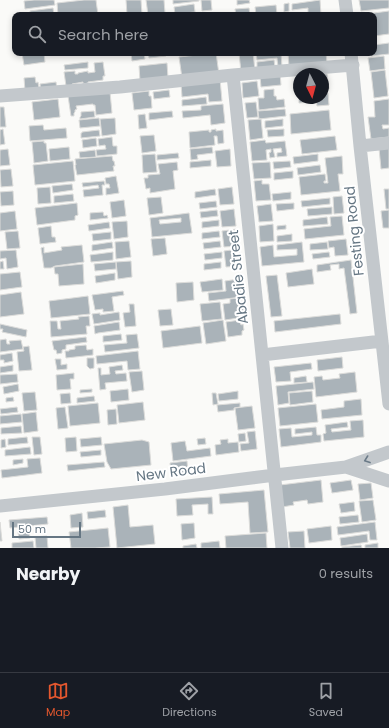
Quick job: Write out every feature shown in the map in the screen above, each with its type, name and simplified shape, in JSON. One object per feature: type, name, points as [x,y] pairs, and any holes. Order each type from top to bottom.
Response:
[{"type":"street","points":[[345,0],[347,12]]},
{"type":"street","points":[[0,96],[120,87],[232,75],[352,59]]},
{"type":"street","name":"Festing Road","points":[[352,59],[360,146],[384,305],[382,341],[389,404]]},
{"type":"street","name":"Abadie Street","points":[[232,75],[282,548]]},
{"type":"street","points":[[360,146],[389,143]]},
{"type":"street","points":[[262,354],[382,341]]},
{"type":"street","name":"New Road","points":[[0,506],[166,489],[346,467],[389,452]]},
{"type":"street","name":"New Road","points":[[346,467],[389,481]]},
{"type":"building","points":[[54,0],[55,5],[25,9],[24,1]]},
{"type":"building","points":[[96,0],[98,12],[58,12],[57,3]]},
{"type":"building","points":[[126,0],[141,0],[142,12],[127,12]]},
{"type":"building","points":[[146,0],[164,0],[165,12],[148,12]]},
{"type":"building","points":[[173,0],[199,0],[199,1],[173,4]]},
{"type":"building","points":[[201,0],[211,0],[212,10],[202,11]]},
{"type":"building","points":[[237,0],[249,0],[250,3],[237,5]]},
{"type":"building","points":[[320,0],[321,12],[308,12],[308,8],[292,10],[292,4]]},
{"type":"building","points":[[359,0],[389,0],[389,8],[361,11]]},
{"type":"building","points":[[289,3],[289,11],[284,12],[284,4]]},
{"type":"building","points":[[194,4],[195,12],[175,12],[174,7]]},
{"type":"building","points":[[276,5],[277,12],[256,12],[255,7]]},
{"type":"building","points":[[53,8],[54,12],[30,12]]},
{"type":"building","points":[[249,8],[250,12],[236,12],[235,9]]},
{"type":"building","points":[[389,11],[389,34],[377,36],[377,13]]},
{"type":"building","points":[[389,43],[389,54],[377,55],[377,45]]},
{"type":"building","points":[[22,56],[44,56],[45,62],[24,65]]},
{"type":"building","points":[[131,56],[144,56],[145,59],[132,61]]},
{"type":"building","points":[[149,56],[166,56],[149,58]]},
{"type":"building","points":[[216,56],[219,74],[182,78],[179,57]]},
{"type":"building","points":[[239,56],[253,56],[255,70],[241,72]]},
{"type":"building","points":[[256,56],[281,56],[282,67],[278,67],[277,58],[257,60]]},
{"type":"building","points":[[288,56],[326,56],[327,63],[289,67]]},
{"type":"building","points":[[384,56],[385,69],[370,71],[368,58]]},
{"type":"building","points":[[274,60],[275,67],[257,69],[257,62]]},
{"type":"building","points":[[88,62],[88,68],[65,70],[64,65]]},
{"type":"building","points":[[103,62],[105,76],[103,76],[103,80],[83,84],[83,82],[72,84],[72,86],[66,86],[64,72],[75,71],[75,74],[78,74],[88,71],[88,73],[95,72],[94,63]]},
{"type":"building","points":[[167,63],[168,78],[140,81],[139,66]]},
{"type":"building","points":[[385,70],[388,96],[374,98],[371,72]]},
{"type":"building","points":[[280,73],[281,85],[261,87],[260,76]]},
{"type":"building","points":[[35,77],[36,83],[38,82],[39,89],[25,91],[24,78]]},
{"type":"building","points":[[220,79],[222,101],[209,102],[208,94],[182,97],[181,83]]},
{"type":"building","points":[[257,81],[259,96],[243,98],[242,83]]},
{"type":"building","points":[[56,82],[57,89],[41,91],[40,84]]},
{"type":"building","points":[[274,89],[274,96],[276,96],[277,100],[284,99],[285,107],[259,110],[258,98],[264,98],[264,90]]},
{"type":"building","points":[[169,90],[170,97],[154,99],[153,92]]},
{"type":"building","points":[[149,91],[152,108],[134,110],[132,93]]},
{"type":"building","points":[[110,92],[112,113],[96,115],[95,105],[93,104],[76,106],[77,109],[75,110],[74,116],[71,116],[68,96]]},
{"type":"building","points":[[206,97],[207,104],[182,106],[182,100]]},
{"type":"building","points":[[58,99],[60,117],[34,120],[32,102]]},
{"type":"building","points":[[389,99],[389,125],[382,125],[383,129],[389,128],[389,137],[371,139],[368,117],[375,117],[374,101]]},
{"type":"building","points":[[256,102],[258,117],[247,118],[245,103]]},
{"type":"building","points":[[223,104],[225,123],[211,125],[210,115],[183,118],[182,111],[201,110],[201,106]]},
{"type":"building","points":[[317,104],[329,104],[329,105],[317,106]]},
{"type":"building","points":[[0,107],[4,107],[6,127],[0,127]]},
{"type":"building","points":[[285,109],[286,116],[259,119],[258,111]]},
{"type":"building","points":[[329,110],[331,130],[291,134],[290,114]]},
{"type":"building","points":[[94,111],[95,117],[80,119],[81,112]]},
{"type":"building","points":[[172,111],[173,117],[149,120],[149,113]]},
{"type":"building","points":[[145,114],[147,128],[139,129],[138,115]]},
{"type":"building","points":[[99,118],[100,126],[80,128],[79,120]]},
{"type":"building","points":[[115,118],[116,134],[102,136],[100,119]]},
{"type":"building","points":[[261,119],[263,138],[250,140],[248,120]]},
{"type":"building","points":[[283,119],[283,126],[265,128],[265,121]]},
{"type":"building","points":[[43,125],[44,130],[66,128],[67,138],[30,141],[29,126]]},
{"type":"building","points":[[3,129],[5,144],[0,145],[0,130]]},
{"type":"building","points":[[216,129],[216,131],[223,130],[224,143],[218,144],[217,136],[214,136],[215,145],[190,148],[189,132],[209,130],[209,132],[211,132],[211,130]]},
{"type":"building","points":[[284,129],[284,136],[268,137],[267,130]]},
{"type":"building","points":[[99,130],[100,136],[81,138],[82,132]]},
{"type":"building","points":[[154,135],[156,151],[142,153],[140,136]]},
{"type":"building","points":[[335,136],[337,150],[302,154],[300,140]]},
{"type":"building","points":[[112,137],[113,146],[117,146],[117,154],[97,156],[96,150],[106,149],[105,145],[99,146],[98,139]]},
{"type":"building","points":[[96,138],[97,146],[83,148],[82,140]]},
{"type":"building","points":[[265,140],[266,143],[285,141],[287,156],[277,157],[277,153],[282,152],[281,148],[273,149],[275,157],[270,158],[269,153],[271,152],[271,149],[266,150],[267,160],[252,161],[250,142]]},
{"type":"building","points":[[44,141],[44,143],[46,143],[48,161],[34,163],[32,142]]},
{"type":"building","points":[[69,147],[70,159],[50,161],[49,149]]},
{"type":"building","points":[[212,147],[213,153],[197,155],[198,159],[191,160],[190,149]]},
{"type":"building","points":[[389,147],[389,168],[381,169],[379,148]]},
{"type":"building","points":[[8,149],[10,165],[0,166],[0,150]]},
{"type":"building","points":[[230,149],[231,166],[217,167],[215,151]]},
{"type":"building","points":[[95,150],[96,157],[80,158],[79,152]]},
{"type":"building","points":[[178,153],[179,158],[157,160],[157,155]]},
{"type":"building","points":[[155,154],[157,172],[143,173],[142,155]]},
{"type":"building","points":[[318,154],[318,161],[294,164],[293,157]]},
{"type":"building","points":[[112,156],[115,166],[113,166],[114,171],[77,175],[75,159]]},
{"type":"building","points":[[342,156],[343,174],[338,174],[340,191],[301,195],[299,177],[325,174],[326,181],[324,181],[324,183],[328,183],[325,158]]},
{"type":"building","points":[[211,160],[211,166],[190,168],[190,162]]},
{"type":"building","points":[[73,161],[75,181],[35,185],[33,165]]},
{"type":"building","points":[[290,161],[291,167],[274,169],[273,162]]},
{"type":"building","points":[[177,162],[178,170],[173,171],[175,189],[150,193],[150,188],[146,189],[144,178],[148,178],[148,175],[160,174],[158,164]]},
{"type":"building","points":[[270,162],[271,178],[254,179],[252,163]]},
{"type":"building","points":[[320,165],[321,172],[298,175],[297,168]]},
{"type":"building","points":[[11,169],[13,186],[1,187],[0,170]]},
{"type":"building","points":[[293,171],[293,178],[274,180],[274,173]]},
{"type":"building","points":[[116,176],[119,193],[106,195],[106,188],[110,188],[109,184],[106,184],[105,178]]},
{"type":"building","points":[[262,180],[262,184],[269,184],[271,200],[256,201],[254,181]]},
{"type":"building","points":[[104,181],[105,185],[102,185],[103,195],[84,197],[83,190],[99,188],[98,185],[83,187],[82,183]]},
{"type":"building","points":[[72,184],[73,190],[53,193],[52,186]]},
{"type":"building","points":[[50,187],[51,203],[38,204],[37,188]]},
{"type":"building","points":[[232,187],[234,204],[220,205],[218,189]]},
{"type":"building","points":[[215,189],[216,195],[195,198],[195,192]]},
{"type":"building","points":[[384,189],[389,189],[389,209],[386,209]]},
{"type":"building","points":[[13,191],[14,205],[1,206],[0,192]]},
{"type":"building","points":[[291,192],[291,199],[273,201],[272,194]]},
{"type":"building","points":[[73,194],[74,201],[54,203],[54,196]]},
{"type":"building","points":[[342,196],[344,213],[334,214],[333,197]]},
{"type":"building","points":[[161,197],[163,213],[149,215],[147,198]]},
{"type":"building","points":[[330,198],[330,204],[302,207],[301,201]]},
{"type":"building","points":[[124,200],[126,216],[112,218],[110,202]]},
{"type":"building","points":[[216,201],[217,207],[200,209],[199,203]]},
{"type":"building","points":[[77,203],[78,215],[75,216],[75,220],[37,225],[35,208]]},
{"type":"building","points":[[294,203],[294,209],[277,211],[276,204]]},
{"type":"building","points":[[271,204],[273,221],[259,222],[257,206]]},
{"type":"building","points":[[332,207],[332,214],[308,216],[307,209]]},
{"type":"building","points":[[234,209],[236,226],[222,227],[220,211]]},
{"type":"building","points":[[217,210],[218,216],[201,218],[200,212]]},
{"type":"building","points":[[389,210],[389,228],[383,228],[381,211]]},
{"type":"building","points":[[15,211],[17,229],[0,231],[0,213]]},
{"type":"building","points":[[103,212],[104,216],[107,215],[108,218],[90,220],[90,213]]},
{"type":"building","points":[[189,213],[192,233],[152,237],[150,218]],"holes":[[[181,218],[181,222],[160,224],[159,220]]]},
{"type":"building","points":[[342,216],[344,235],[305,239],[304,229],[331,226],[330,217]]},
{"type":"building","points":[[327,217],[328,224],[303,226],[303,220]]},
{"type":"building","points":[[219,220],[219,226],[202,228],[202,222]]},
{"type":"building","points":[[127,221],[128,237],[114,239],[112,222]]},
{"type":"building","points":[[109,222],[110,228],[89,231],[88,225]]},
{"type":"building","points":[[273,224],[274,241],[260,242],[259,226]]},
{"type":"building","points":[[286,225],[286,229],[277,230],[277,226]]},
{"type":"building","points":[[51,226],[52,237],[55,237],[56,242],[40,244],[38,228]]},
{"type":"building","points":[[237,229],[238,246],[224,247],[222,231]]},
{"type":"building","points":[[18,231],[20,248],[7,249],[5,232]]},
{"type":"building","points":[[219,231],[220,237],[202,239],[202,233]]},
{"type":"building","points":[[111,232],[111,239],[93,241],[92,234]]},
{"type":"building","points":[[292,234],[292,241],[277,242],[277,236]]},
{"type":"building","points":[[165,238],[167,254],[153,256],[151,239]]},
{"type":"building","points":[[346,239],[348,255],[335,256],[334,247],[329,248],[328,241]]},
{"type":"building","points":[[129,241],[131,257],[116,259],[115,242]]},
{"type":"building","points":[[220,241],[221,247],[204,249],[203,243]]},
{"type":"building","points":[[112,242],[113,248],[92,251],[92,245]]},
{"type":"building","points":[[302,242],[304,262],[262,266],[260,247],[273,245],[274,257],[297,255],[297,249],[277,250],[277,245]]},
{"type":"building","points":[[327,242],[328,249],[310,250],[310,244]]},
{"type":"building","points":[[82,245],[84,262],[44,268],[41,248],[44,247],[44,253],[62,250],[61,247]]},
{"type":"building","points":[[239,249],[240,266],[226,267],[224,251]]},
{"type":"building","points":[[16,250],[18,267],[7,269],[6,258],[0,259],[0,251]]},
{"type":"building","points":[[113,252],[113,260],[91,262],[90,255]]},
{"type":"building","points":[[222,252],[222,258],[205,260],[204,254]]},
{"type":"building","points":[[329,252],[330,257],[313,259],[312,254]]},
{"type":"building","points":[[351,260],[357,313],[350,314],[344,268],[339,269],[339,264],[330,265],[331,270],[317,272],[317,265]]},
{"type":"building","points":[[3,261],[4,269],[0,269],[0,262]]},
{"type":"building","points":[[131,261],[132,277],[118,279],[116,262]]},
{"type":"building","points":[[116,262],[116,269],[95,271],[94,264]]},
{"type":"building","points":[[221,262],[221,268],[204,270],[204,264]]},
{"type":"building","points":[[83,264],[84,284],[59,286],[58,274],[55,274],[54,267]]},
{"type":"building","points":[[312,269],[314,284],[288,287],[286,273]]},
{"type":"building","points":[[20,272],[22,287],[0,290],[0,274]]},
{"type":"building","points":[[115,273],[115,280],[96,283],[95,276]]},
{"type":"building","points":[[277,275],[282,316],[271,317],[266,276]]},
{"type":"building","points":[[222,279],[223,290],[202,292],[200,282]]},
{"type":"building","points":[[239,279],[241,297],[209,301],[208,293],[226,291],[225,281]]},
{"type":"building","points":[[193,282],[194,300],[177,302],[176,283]]},
{"type":"building","points":[[123,291],[124,295],[112,297],[114,311],[103,312],[103,309],[95,310],[92,295]]},
{"type":"building","points":[[21,292],[24,314],[0,317],[0,295]]},
{"type":"building","points":[[88,296],[90,314],[51,318],[49,301]]},
{"type":"building","points":[[238,298],[239,302],[243,301],[245,317],[225,320],[223,304],[230,303],[230,299]]},
{"type":"building","points":[[220,302],[222,319],[202,321],[200,304]]},
{"type":"building","points":[[129,304],[134,304],[136,326],[125,327],[123,313],[130,312]]},
{"type":"building","points":[[171,309],[173,325],[160,326],[158,310]]},
{"type":"building","points":[[119,312],[120,320],[94,324],[92,314],[100,313],[100,315]]},
{"type":"building","points":[[340,314],[341,324],[275,332],[274,321]]},
{"type":"building","points":[[89,316],[90,326],[86,326],[87,334],[51,337],[50,321],[57,321],[58,329],[61,329],[60,321],[79,319],[78,317]]},
{"type":"building","points":[[223,320],[226,341],[206,344],[203,323]]},
{"type":"building","points":[[240,320],[241,325],[243,324],[244,330],[242,331],[242,335],[228,337],[226,322]]},
{"type":"building","points":[[119,322],[120,330],[95,334],[94,326]]},
{"type":"building","points":[[0,324],[27,330],[26,337],[2,332],[3,329],[0,329]]},
{"type":"building","points":[[200,326],[202,343],[163,348],[161,331]]},
{"type":"building","points":[[121,334],[122,340],[103,342],[103,336]]},
{"type":"building","points":[[137,334],[139,348],[105,352],[104,345],[127,343],[126,335]]},
{"type":"building","points":[[86,337],[87,342],[66,345],[66,349],[62,350],[62,353],[57,354],[56,350],[54,350],[52,341]]},
{"type":"building","points":[[6,339],[7,344],[10,344],[9,341],[21,340],[23,349],[0,352],[0,340]]},
{"type":"building","points":[[86,345],[87,350],[93,349],[93,355],[66,358],[65,351],[75,349],[75,346]]},
{"type":"building","points":[[29,346],[32,370],[19,371],[17,352],[24,351],[23,347]]},
{"type":"building","points":[[138,351],[140,369],[128,370],[127,361],[97,364],[96,356]]},
{"type":"building","points":[[12,353],[13,361],[4,363],[4,360],[0,360],[0,355]]},
{"type":"building","points":[[342,357],[343,368],[318,371],[317,360]]},
{"type":"building","points":[[87,358],[94,358],[94,368],[90,369],[87,366]]},
{"type":"building","points":[[55,359],[61,359],[61,365],[67,364],[67,369],[57,370]]},
{"type":"building","points":[[311,363],[312,369],[290,372],[291,381],[276,382],[274,367]]},
{"type":"building","points":[[13,365],[13,371],[0,373],[0,367]]},
{"type":"building","points":[[122,365],[123,370],[115,371],[116,374],[126,373],[127,381],[105,383],[106,389],[100,390],[98,368],[101,368],[101,375],[110,374],[109,367]]},
{"type":"building","points":[[142,371],[144,390],[132,392],[129,372]]},
{"type":"building","points":[[355,372],[357,392],[316,397],[314,377],[322,376],[323,380],[340,378],[339,374]]},
{"type":"building","points":[[74,373],[74,379],[70,379],[71,389],[57,390],[56,375]]},
{"type":"building","points":[[17,374],[18,382],[0,384],[0,375]]},
{"type":"building","points":[[306,376],[307,382],[294,383],[294,378]]},
{"type":"building","points":[[313,382],[314,389],[288,392],[289,403],[278,405],[276,386]]},
{"type":"building","points":[[18,384],[19,391],[4,394],[3,387]]},
{"type":"building","points":[[92,389],[92,392],[80,393],[80,390]]},
{"type":"building","points":[[128,389],[129,400],[111,402],[110,391]]},
{"type":"building","points":[[238,391],[238,399],[219,401],[218,394]]},
{"type":"building","points":[[312,391],[313,402],[290,405],[289,393]]},
{"type":"building","points":[[35,392],[37,410],[24,411],[22,393]]},
{"type":"building","points":[[70,393],[71,403],[61,404],[60,394]]},
{"type":"building","points":[[212,393],[216,393],[218,404],[213,405]]},
{"type":"building","points":[[94,396],[95,401],[77,403],[77,398]]},
{"type":"building","points":[[13,397],[14,401],[6,402],[6,398]]},
{"type":"building","points":[[361,399],[362,415],[322,419],[321,410],[344,407],[344,401]]},
{"type":"building","points":[[143,402],[145,420],[119,423],[117,405]]},
{"type":"building","points":[[98,403],[100,423],[70,426],[68,406]]},
{"type":"building","points":[[240,403],[240,407],[234,408],[234,410],[218,412],[217,405]]},
{"type":"building","points":[[316,404],[318,422],[280,426],[278,408]]},
{"type":"building","points":[[252,406],[255,428],[238,430],[235,408]]},
{"type":"building","points":[[17,407],[18,412],[1,414],[0,409]]},
{"type":"building","points":[[65,407],[68,428],[58,429],[56,408]]},
{"type":"building","points":[[116,409],[117,424],[108,425],[107,410]]},
{"type":"building","points":[[36,412],[38,431],[24,433],[22,414]]},
{"type":"building","points":[[21,414],[22,422],[0,424],[0,416]]},
{"type":"building","points":[[363,420],[364,437],[324,441],[323,434],[326,433],[325,425],[347,422],[348,427],[331,429],[332,432],[351,430],[350,421]]},
{"type":"building","points":[[21,426],[22,433],[1,434],[1,428]]},
{"type":"building","points":[[316,427],[317,435],[321,435],[321,442],[281,447],[279,429],[291,428],[292,437],[312,435],[312,432],[295,434],[295,429]]},
{"type":"building","points":[[255,431],[257,449],[241,451],[240,444],[249,443],[247,432]]},
{"type":"building","points":[[245,433],[246,441],[239,442],[238,434]]},
{"type":"building","points":[[27,437],[28,443],[8,445],[8,439]]},
{"type":"building","points":[[32,437],[40,437],[42,454],[34,455]]},
{"type":"building","points":[[76,437],[77,451],[66,452],[65,438]]},
{"type":"building","points":[[101,437],[102,445],[81,447],[80,439]]},
{"type":"building","points":[[205,438],[206,444],[198,445],[197,439]]},
{"type":"building","points":[[5,439],[6,447],[1,448],[1,440]]},
{"type":"building","points":[[228,439],[228,443],[238,442],[239,452],[216,455],[215,445],[221,444],[220,440]]},
{"type":"building","points":[[142,440],[149,442],[151,465],[111,469],[107,462],[104,444]]},
{"type":"building","points":[[185,441],[187,451],[210,448],[211,456],[173,461],[171,443]]},
{"type":"building","points":[[30,447],[31,454],[5,456],[5,450]]},
{"type":"building","points":[[101,450],[101,455],[81,457],[80,452]]},
{"type":"building","points":[[40,458],[42,473],[2,478],[1,470],[28,467],[27,459]]},
{"type":"building","points":[[23,459],[23,463],[13,465],[13,460]]},
{"type":"building","points":[[187,461],[188,473],[171,475],[170,463]]},
{"type":"building","points":[[104,462],[105,467],[68,471],[67,465]]},
{"type":"building","points":[[321,480],[323,502],[308,504],[307,500],[293,502],[294,505],[282,507],[280,485]]},
{"type":"building","points":[[351,480],[353,490],[332,493],[330,483]]},
{"type":"building","points":[[371,483],[373,498],[360,500],[358,484]]},
{"type":"building","points":[[264,490],[268,532],[250,533],[248,502],[220,504],[219,494]]},
{"type":"building","points":[[212,497],[213,514],[208,514],[208,504],[192,505],[193,515],[177,516],[176,499]]},
{"type":"building","points":[[373,500],[376,520],[362,522],[359,501]]},
{"type":"building","points":[[354,502],[355,511],[341,513],[339,504]]},
{"type":"building","points":[[128,505],[130,527],[153,525],[155,544],[117,548],[113,507]]},
{"type":"building","points":[[105,510],[106,517],[88,519],[87,512]]},
{"type":"building","points":[[82,513],[83,527],[71,528],[70,515]]},
{"type":"building","points":[[358,515],[359,522],[340,524],[339,517]]},
{"type":"building","points":[[47,517],[48,524],[10,528],[9,520]]},
{"type":"building","points":[[0,522],[2,541],[0,541]]},
{"type":"building","points":[[375,522],[377,540],[370,540],[369,531],[338,535],[337,527]]},
{"type":"building","points":[[194,523],[195,538],[182,540],[181,524]]},
{"type":"building","points":[[331,526],[332,540],[309,543],[307,529]]},
{"type":"building","points":[[108,528],[110,547],[71,548],[69,532]]},
{"type":"building","points":[[29,531],[30,538],[19,539],[18,532]]},
{"type":"building","points":[[304,531],[305,548],[290,548],[288,532]]},
{"type":"building","points":[[266,533],[267,548],[226,548],[225,536]]},
{"type":"building","points":[[367,534],[368,542],[341,546],[340,538]]},
{"type":"building","points":[[47,536],[48,548],[36,548],[35,537]]},
{"type":"building","points":[[33,541],[34,548],[12,548],[12,543]]},
{"type":"building","points":[[219,541],[220,548],[201,548],[201,543]]},
{"type":"building","points":[[378,543],[378,548],[365,548],[365,545]]},
{"type":"building","points":[[196,544],[197,548],[183,548],[183,546]]},
{"type":"building","points":[[361,545],[362,548],[342,548],[342,547]]}]
